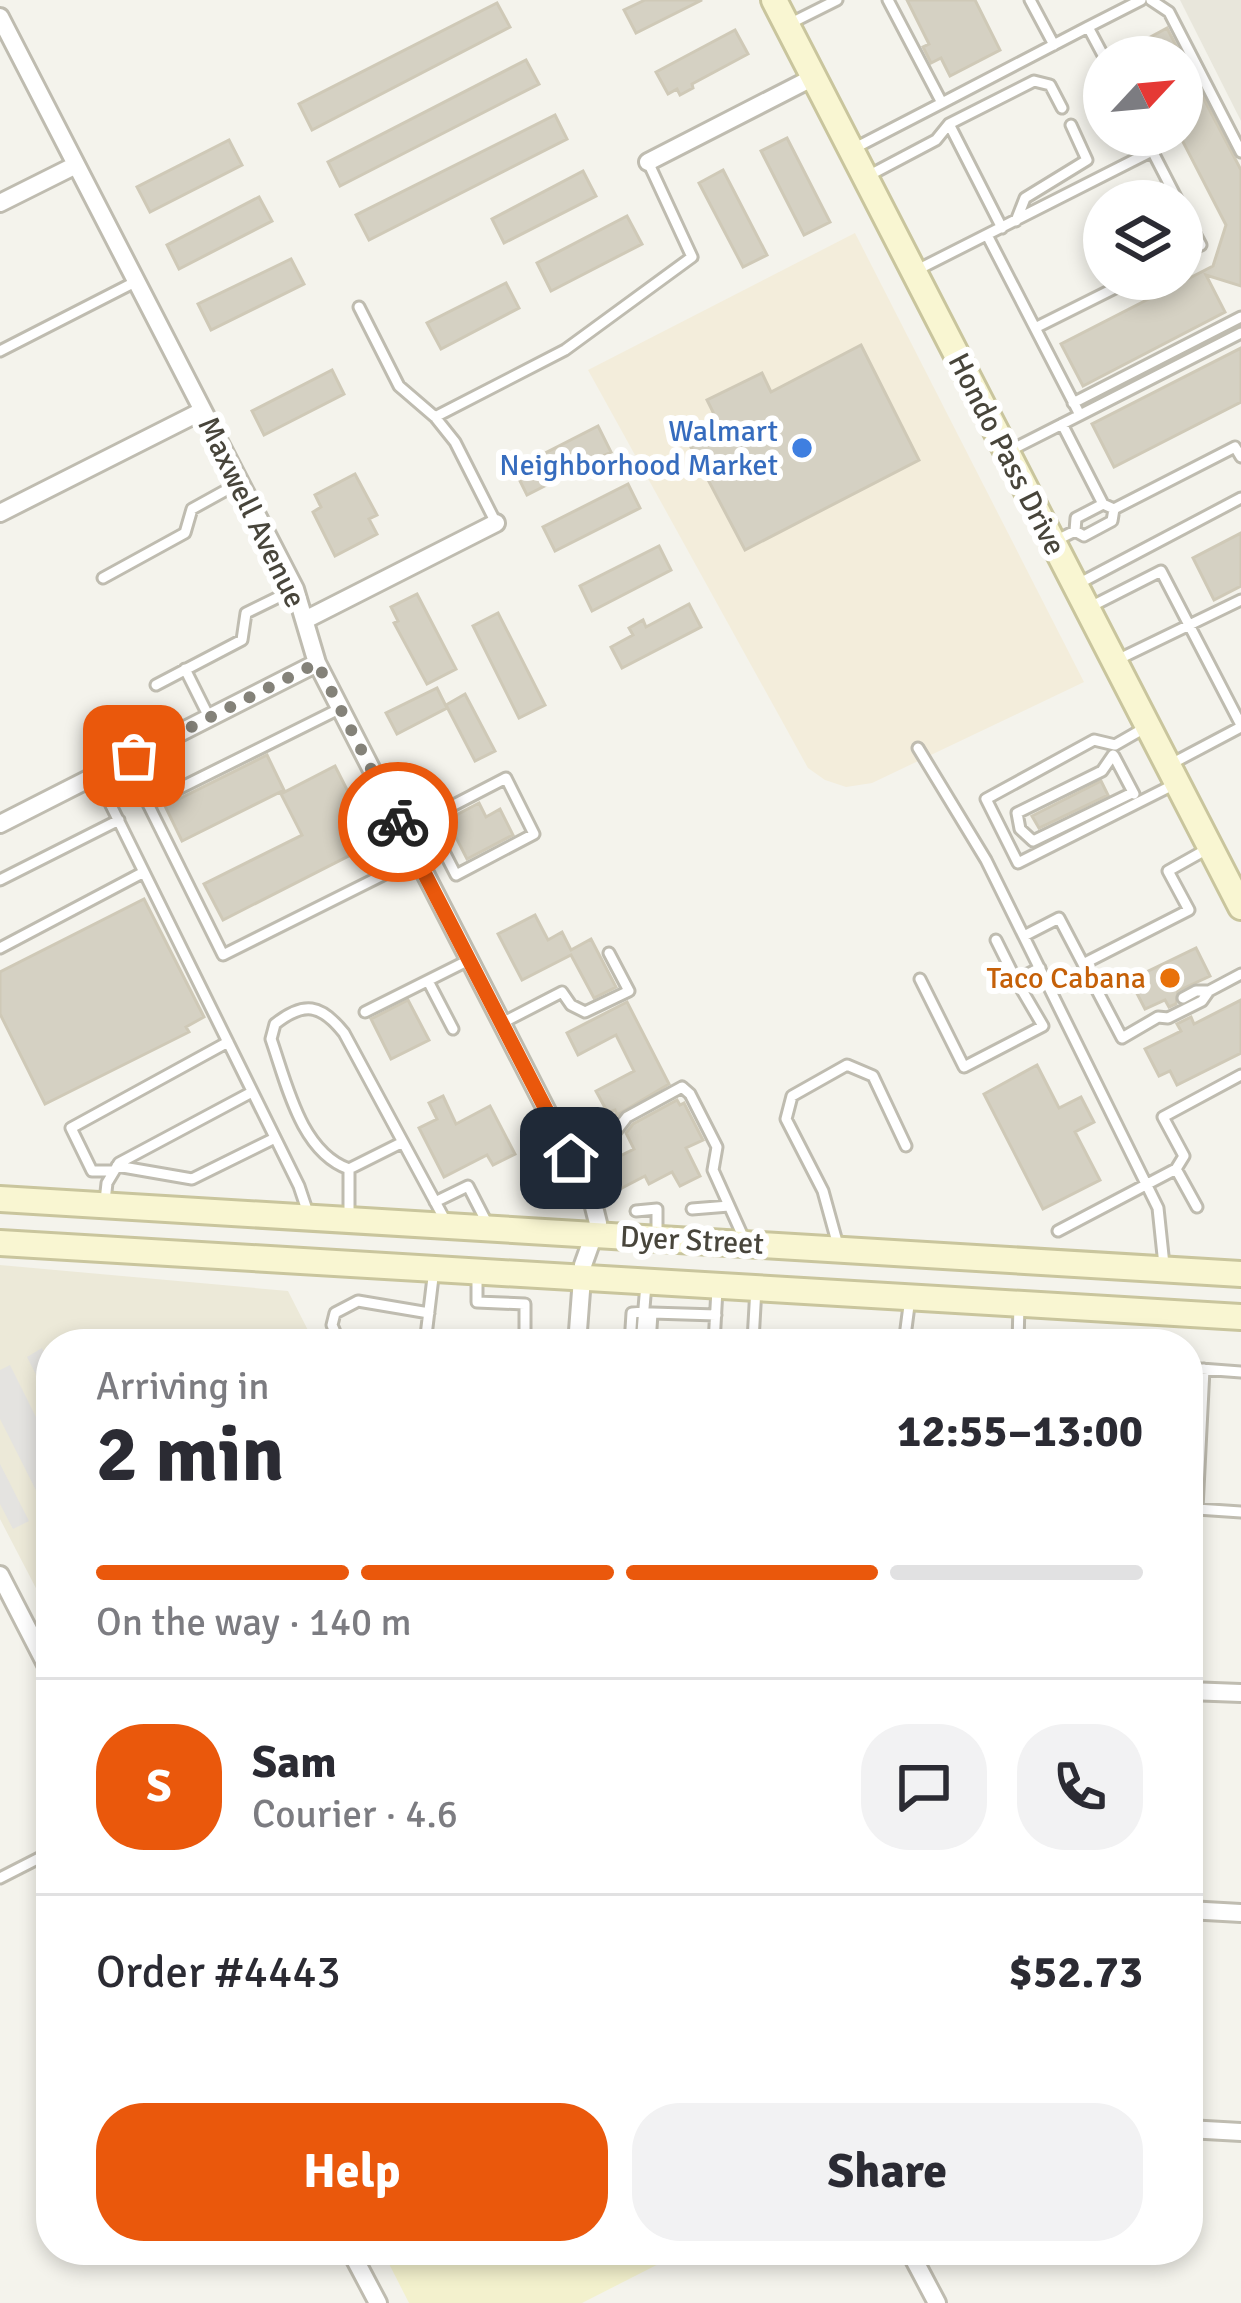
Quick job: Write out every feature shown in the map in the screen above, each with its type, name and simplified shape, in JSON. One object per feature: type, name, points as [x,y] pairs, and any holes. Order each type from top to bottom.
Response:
[{"type":"main road","name":"Hondo Pass Drive","points":[[774,0],[1006,453],[1064,537],[1081,597],[1238,895]]},
{"type":"main road","name":"Dyer Street","points":[[0,1199],[349,1219],[441,1214],[489,1228],[1241,1274]]},
{"type":"main road","points":[[89,1249],[99,1204]]},
{"type":"main road","name":"Dyer Street","points":[[0,1243],[1241,1317]]},
{"type":"main road","points":[[1025,1305],[1034,1259]]},
{"type":"street","name":"Maxwell Avenue","points":[[1,20],[295,589],[317,663],[596,1208],[595,1234]]},
{"type":"street","points":[[648,162],[814,77]]},
{"type":"street","points":[[0,203],[76,165]]},
{"type":"street","points":[[0,513],[202,411]]},
{"type":"street","points":[[305,620],[496,523]]},
{"type":"street","points":[[0,824],[317,663]]},
{"type":"street","points":[[578,1329],[585,1257],[595,1234]]},
{"type":"street","points":[[0,1575],[36,1645]]},
{"type":"street","points":[[1203,1692],[1241,1693]]},
{"type":"street","points":[[1203,1911],[1241,1913]]},
{"type":"street","points":[[1203,2130],[1241,2132]]},
{"type":"street","points":[[358,2265],[378,2303]]},
{"type":"street","points":[[918,2265],[937,2303]]},
{"type":"lane","points":[[787,25],[837,0]]},
{"type":"lane","points":[[888,0],[942,103]]},
{"type":"lane","points":[[1030,0],[1054,45]]},
{"type":"lane","points":[[852,150],[1141,0]]},
{"type":"lane","points":[[1151,0],[1169,12],[1241,152]]},
{"type":"lane","points":[[1088,27],[1093,36]]},
{"type":"lane","points":[[866,177],[936,140],[949,124],[1034,80],[1050,86],[1062,108]]},
{"type":"lane","points":[[949,124],[1002,227]]},
{"type":"lane","points":[[1016,220],[1025,198],[1087,160],[1072,125]]},
{"type":"lane","points":[[915,272],[1142,156]]},
{"type":"lane","points":[[435,417],[565,350],[692,257],[648,162]]},
{"type":"lane","points":[[988,235],[1080,416]]},
{"type":"lane","points":[[0,351],[135,281]]},
{"type":"lane","points":[[1035,328],[1091,300]]},
{"type":"lane","points":[[358,307],[399,386],[455,442],[496,523]]},
{"type":"lane","points":[[1073,403],[1241,317]]},
{"type":"lane","points":[[1006,453],[1241,333]]},
{"type":"lane","points":[[1062,424],[1109,506],[1112,521],[1084,536],[1064,537]]},
{"type":"lane","points":[[1064,537],[1076,518],[1235,447],[1241,457]]},
{"type":"lane","points":[[103,578],[184,533],[192,509],[238,483]]},
{"type":"lane","points":[[1081,597],[1241,498]]},
{"type":"lane","points":[[994,876],[1137,797],[1241,726],[1161,572],[1081,597]]},
{"type":"lane","points":[[156,685],[242,640],[246,613],[295,589]]},
{"type":"lane","points":[[1114,661],[1241,600]]},
{"type":"lane","points":[[185,669],[209,717]]},
{"type":"lane","points":[[340,708],[148,804],[223,955],[421,865],[448,860]]},
{"type":"lane","points":[[1137,797],[1033,841],[1020,829],[1018,813],[1102,771],[1114,750],[1148,726]]},
{"type":"lane","points":[[1018,863],[986,800],[1094,740],[1114,750],[1137,797]]},
{"type":"lane","points":[[918,748],[994,876],[1158,1208],[1164,1268]]},
{"type":"lane","points":[[96,775],[275,1138],[309,1217]]},
{"type":"lane","points":[[399,823],[434,805],[450,807],[506,778],[534,835],[455,874],[423,811]]},
{"type":"lane","points":[[0,880],[118,820]]},
{"type":"lane","points":[[1083,964],[1189,910],[1168,871],[1210,847]]},
{"type":"lane","points":[[0,947],[144,872]]},
{"type":"lane","points":[[1024,936],[1059,918],[1122,1038],[1159,1017],[1168,1005]]},
{"type":"lane","points":[[920,979],[964,1067],[1043,1026],[996,940]]},
{"type":"lane","points":[[502,1023],[562,992],[571,1005],[585,1012],[629,991],[609,953]]},
{"type":"lane","points":[[364,1012],[469,960]]},
{"type":"lane","points":[[1016,980],[1040,968]]},
{"type":"lane","points":[[1183,998],[1241,974]]},
{"type":"lane","points":[[428,981],[453,1029]]},
{"type":"lane","points":[[1159,1017],[1168,1018],[1202,1000],[1208,991]]},
{"type":"lane","points":[[403,1142],[349,1169],[328,1161],[313,1145],[283,1073],[272,1040],[274,1024],[290,1012],[313,1008],[329,1014],[344,1033],[403,1142],[441,1214],[468,1186],[489,1228]]},
{"type":"lane","points":[[228,1042],[70,1128],[92,1171],[115,1169],[192,1179],[275,1138]]},
{"type":"lane","points":[[839,1249],[823,1191],[786,1119],[792,1096],[847,1065],[873,1076],[905,1146]]},
{"type":"lane","points":[[1058,1231],[1176,1169],[1184,1156],[1163,1117],[1241,1076]]},
{"type":"lane","points":[[571,1158],[616,1135],[627,1117],[682,1087],[717,1147],[713,1170],[746,1243]]},
{"type":"lane","points":[[99,1204],[115,1169],[252,1092]]},
{"type":"lane","points":[[349,1169],[349,1219]]},
{"type":"lane","points":[[1176,1169],[1197,1207]]},
{"type":"lane","points":[[636,1211],[657,1209],[672,1201]]},
{"type":"lane","points":[[692,1208],[729,1206]]},
{"type":"lane","points":[[656,1238],[657,1209]]},
{"type":"lane","points":[[427,1329],[434,1269]]},
{"type":"lane","points":[[477,1272],[477,1302],[525,1304]]},
{"type":"lane","points":[[525,1329],[526,1275]]},
{"type":"lane","points":[[646,1282],[649,1329]]},
{"type":"lane","points":[[715,1329],[717,1286]]},
{"type":"lane","points":[[754,1329],[756,1288]]},
{"type":"lane","points":[[906,1329],[910,1298]]},
{"type":"lane","points":[[334,1329],[335,1313],[358,1301],[429,1313]]},
{"type":"lane","points":[[1021,1329],[1025,1305]]},
{"type":"lane","points":[[644,1329],[648,1312]]},
{"type":"lane","points":[[631,1329],[632,1313],[716,1315]]},
{"type":"lane","points":[[1203,1381],[1204,1369],[1241,1372]]},
{"type":"lane","points":[[1203,1510],[1241,1512]]},
{"type":"lane","points":[[0,1878],[36,1860]]},
{"type":"shaded area","points":[[1180,0],[1241,0],[1241,121],[1203,46],[1203,36],[1198,36]]},
{"type":"shaded area","points":[[855,233],[1084,682],[872,783],[846,787],[808,768],[588,370]]},
{"type":"shaded area","points":[[0,1265],[288,1291],[307,1329],[36,1329],[36,1588],[0,1519]]},
{"type":"shaded area","points":[[36,1352],[36,1375],[27,1357]]},
{"type":"shaded area","points":[[10,1365],[36,1417],[36,1490],[0,1419],[0,1370]]},
{"type":"shaded area","points":[[0,1464],[29,1521],[13,1529],[0,1504]]},
{"type":"sand","points":[[390,2265],[657,2265],[582,2303],[409,2303]]},
{"type":"building","points":[[645,0],[702,0],[636,33],[624,10]]},
{"type":"building","points":[[907,0],[975,0],[1000,50],[950,76],[941,58],[931,63],[923,47],[929,44]]},
{"type":"building","points":[[497,3],[510,27],[312,130],[299,104]]},
{"type":"building","points":[[735,30],[748,54],[680,95],[677,89],[668,94],[656,72]]},
{"type":"building","points":[[526,60],[539,84],[340,186],[328,162]]},
{"type":"building","points":[[1203,97],[1241,170],[1241,286],[1206,275],[1225,312],[1083,386],[1061,344],[1147,300],[1203,300],[1203,271],[1213,266],[1226,225],[1190,156],[1203,156]]},
{"type":"building","points":[[555,115],[567,139],[369,240],[356,215]]},
{"type":"building","points":[[787,138],[830,222],[804,235],[761,151]]},
{"type":"building","points":[[229,140],[242,165],[150,212],[137,187]]},
{"type":"building","points":[[723,170],[767,255],[743,267],[699,183]]},
{"type":"building","points":[[583,171],[596,196],[504,243],[492,219]]},
{"type":"building","points":[[259,197],[272,221],[179,269],[167,245]]},
{"type":"building","points":[[627,216],[642,244],[551,291],[537,263]]},
{"type":"building","points":[[291,259],[304,284],[211,330],[198,304]]},
{"type":"building","points":[[506,283],[519,308],[441,349],[427,323]]},
{"type":"building","name":"Walmart Neighborhood Market","points":[[861,345],[919,460],[745,550],[685,436],[717,420],[707,400],[762,373],[771,392]]},
{"type":"building","points":[[1241,348],[1241,402],[1114,467],[1092,424]]},
{"type":"building","points":[[332,370],[344,394],[264,435],[252,411]]},
{"type":"building","points":[[598,426],[611,452],[527,495],[514,469]]},
{"type":"building","points":[[355,474],[377,515],[369,519],[377,534],[335,556],[313,512],[321,507],[315,495]]},
{"type":"building","points":[[628,484],[640,508],[555,551],[543,527]]},
{"type":"building","points":[[1241,533],[1241,586],[1214,600],[1193,558]]},
{"type":"building","points":[[659,546],[671,570],[592,611],[580,586]]},
{"type":"building","points":[[417,594],[456,669],[427,684],[394,623],[398,621],[391,607]]},
{"type":"building","points":[[689,604],[701,627],[622,668],[611,647],[633,635],[629,628],[643,620],[646,627]]},
{"type":"building","points":[[498,613],[545,705],[519,718],[473,626]]},
{"type":"building","points":[[437,688],[447,708],[397,734],[386,713]]},
{"type":"building","points":[[465,694],[495,751],[475,761],[446,705]]},
{"type":"building","points":[[267,755],[284,790],[182,841],[165,806]]},
{"type":"building","points":[[335,766],[374,843],[223,920],[204,884],[302,835],[281,794]]},
{"type":"building","points":[[1101,781],[1108,795],[1039,828],[1032,816]]},
{"type":"building","points":[[479,803],[486,817],[500,809],[513,835],[467,859],[447,820]]},
{"type":"building","points":[[144,899],[204,1017],[186,1027],[189,1032],[45,1104],[0,1014],[0,972]]},
{"type":"building","points":[[535,915],[548,940],[562,932],[571,950],[591,939],[616,987],[594,998],[571,955],[522,980],[498,934]]},
{"type":"building","name":"Taco Cabana","points":[[1196,948],[1210,976],[1178,991],[1176,1004],[1169,1007],[1165,1000],[1145,1009],[1130,980]]},
{"type":"building","points":[[408,1000],[429,1040],[391,1059],[371,1019]]},
{"type":"building","points":[[1241,1000],[1241,1053],[1177,1085],[1170,1071],[1159,1076],[1145,1049],[1181,1031],[1177,1024],[1191,1017],[1194,1024]]},
{"type":"building","points":[[627,1002],[669,1084],[617,1115],[615,1110],[608,1113],[596,1091],[634,1071],[616,1035],[578,1055],[567,1033]]},
{"type":"building","points":[[1037,1065],[1059,1108],[1081,1097],[1094,1122],[1075,1132],[1100,1180],[1043,1209],[984,1094]]},
{"type":"building","points":[[443,1096],[456,1124],[490,1106],[515,1154],[493,1165],[487,1155],[444,1177],[419,1128],[437,1119],[429,1103]]},
{"type":"building","points":[[677,1100],[684,1103],[703,1140],[686,1148],[700,1176],[680,1186],[672,1172],[649,1184],[645,1176],[620,1189],[606,1163],[634,1149],[626,1133],[633,1124]]},
{"type":"way so far","points":[[134,756],[317,663],[398,822]]},
{"type":"place","name":"Walmart Neighborhood Market","points":[[802,448]]},
{"type":"place","name":"Taco Cabana","points":[[1170,978]]},
{"type":"route","points":[[398,822],[571,1158]]}]
